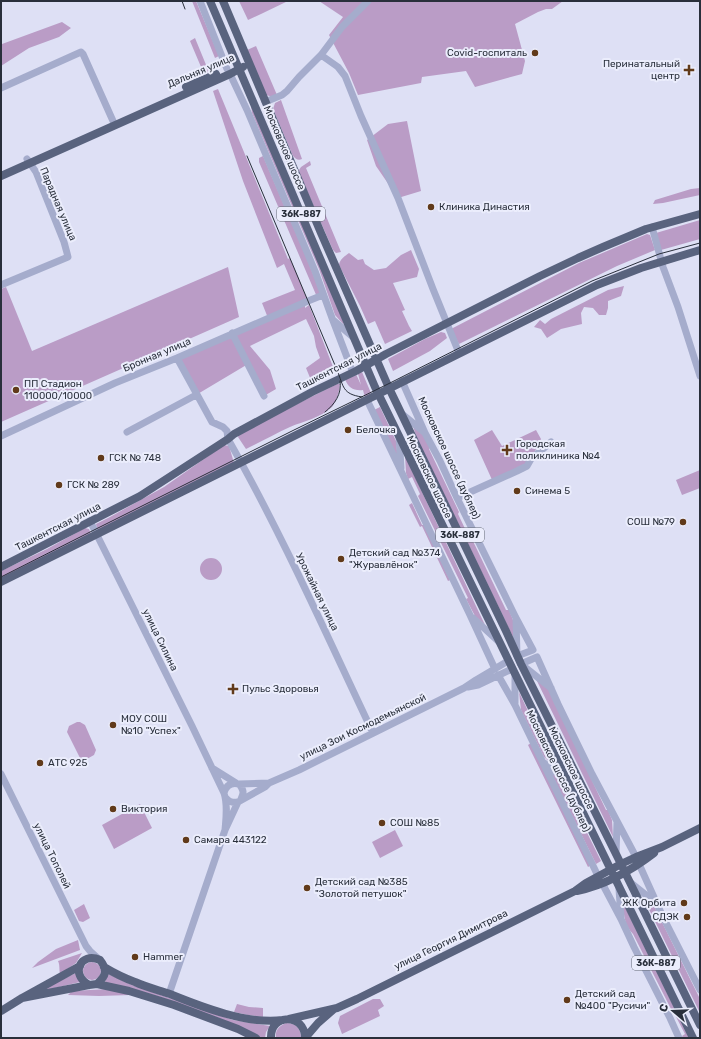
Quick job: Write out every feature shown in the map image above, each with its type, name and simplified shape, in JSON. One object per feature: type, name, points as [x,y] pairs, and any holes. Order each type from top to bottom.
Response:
[{"type":"main road","name":"Московское шоссе","points":[[210,1],[378,394],[693,1038]]},
{"type":"main road","name":"Московское шоссе","points":[[223,1],[248,63],[389,388],[519,660],[700,1024]]},
{"type":"main road","name":"Дальняя улица","points":[[1,176],[28,161],[112,121],[248,63]]},
{"type":"main road","name":"Дальняя улица","points":[[1,171],[28,161],[228,71]]},
{"type":"main road","name":"Ташкентская улица","points":[[1,567],[140,496],[234,434],[446,323],[602,246],[652,228],[700,214]]},
{"type":"main road","points":[[1,582],[597,285],[700,250]]},
{"type":"main road","name":"улица Зои Космодемьянской","points":[[512,668],[519,660]]},
{"type":"main road","name":"улица Георгия Димитрова","points":[[102,964],[134,982],[215,1011],[241,1017],[271,1021],[337,1008],[574,891],[589,888],[600,879],[638,861],[700,828]]},
{"type":"main road","points":[[1,1011],[22,998],[82,963],[86,959],[92,958],[102,964],[105,971],[104,976],[93,985],[65,993],[22,998]]},
{"type":"main road","points":[[82,963],[79,970],[82,980],[93,985],[130,991],[174,1005],[238,1029],[256,1038]]},
{"type":"main road","name":"улица Георгия Димитрова","points":[[305,1038],[318,1023],[337,1008]]},
{"type":"main road","points":[[271,1038],[273,1028],[277,1023],[286,1019],[296,1021],[300,1024],[305,1038]]},
{"type":"street","points":[[200,1],[228,71],[247,110],[315,271],[353,372]]},
{"type":"street","points":[[265,102],[282,95],[287,91],[298,77],[321,54],[342,27],[368,1]]},
{"type":"street","points":[[210,27],[227,41]]},
{"type":"street","points":[[1,88],[81,52],[112,121]]},
{"type":"street","points":[[321,54],[338,66],[345,76],[361,116],[398,198],[459,353]]},
{"type":"street","points":[[247,110],[248,91]]},
{"type":"street","name":"Парадная улица","points":[[1,285],[68,257],[64,242],[36,172],[28,161]]},
{"type":"street","points":[[652,228],[661,262],[678,307],[700,376]]},
{"type":"street","name":"Бронная улица","points":[[1,436],[114,384],[323,295]]},
{"type":"street","points":[[332,318],[353,337]]},
{"type":"street","points":[[232,333],[264,396]]},
{"type":"street","points":[[177,358],[212,422],[223,427],[227,431],[228,439]]},
{"type":"street","name":"Московское шоссе (дублер)","points":[[402,381],[425,433],[533,650]]},
{"type":"street","points":[[127,432],[196,395]]},
{"type":"street","name":"Московское шоссе (дублер)","points":[[367,400],[496,672],[515,705],[679,1038]]},
{"type":"street","points":[[402,414],[425,433]]},
{"type":"street","name":"Московское шоссе (дублер)","points":[[398,436],[401,472]]},
{"type":"street","name":"Урожайная улица","points":[[228,439],[257,490],[261,502],[290,558],[373,733]]},
{"type":"street","points":[[457,498],[527,466],[531,459],[551,442]]},
{"type":"street","name":"улица Силина","points":[[90,521],[225,795]]},
{"type":"street","points":[[470,615],[498,640]]},
{"type":"street","points":[[516,618],[519,660],[551,688],[592,774],[638,861],[657,905],[700,990]]},
{"type":"street","name":"улица Зои Космодемьянской","points":[[519,660],[533,650]]},
{"type":"street","name":"улица Зои Космодемьянской","points":[[519,660],[537,657],[551,688]]},
{"type":"street","points":[[512,668],[515,705]]},
{"type":"street","name":"улица Зои Космодемьянской","points":[[238,784],[269,783],[299,770],[464,688],[478,685],[496,672],[512,668]]},
{"type":"street","points":[[543,761],[567,782]]},
{"type":"street","points":[[169,994],[225,830],[244,795],[244,791],[238,784],[212,768]]},
{"type":"street","name":"улица Тополей","points":[[1,774],[86,946],[102,964]]},
{"type":"street","name":"улица Зои Космодемьянской","points":[[240,801],[266,787],[269,783]]},
{"type":"street","points":[[225,830],[226,789],[229,785],[238,784]]},
{"type":"street","points":[[225,795],[229,801],[234,803],[240,801]]},
{"type":"street","points":[[616,854],[617,821]]},
{"type":"street","points":[[630,882],[657,905]]},
{"type":"street","points":[[619,889],[621,919]]},
{"type":"street","points":[[82,963],[86,946]]},
{"type":"shaded area","points":[[192,1],[196,1],[219,56],[215,58]]},
{"type":"shaded area","points":[[239,1],[288,1],[248,20]]},
{"type":"shaded area","points":[[319,1],[563,1],[552,9],[546,9],[538,12],[515,24],[525,61],[522,74],[475,87],[466,71],[422,77],[421,83],[358,95],[349,73],[329,35],[343,17]]},
{"type":"shaded area","points":[[62,22],[71,28],[59,37],[29,48],[1,66],[1,43],[2,44]]},
{"type":"shaded area","points":[[195,38],[209,72],[204,74],[190,41]]},
{"type":"shaded area","points":[[256,46],[277,95],[273,97],[266,95],[247,50]]},
{"type":"shaded area","points":[[218,89],[288,259],[290,258],[308,301],[305,302],[305,308],[309,305],[335,372],[313,385],[306,368],[320,358],[314,336],[306,319],[250,346],[270,370],[276,389],[264,396],[248,364],[196,395],[177,358],[268,318],[262,303],[295,290],[284,264],[277,268],[243,181],[213,91]]},
{"type":"shaded area","points":[[281,100],[302,159],[301,160],[293,156],[273,109],[275,103]]},
{"type":"shaded area","points":[[251,106],[344,325],[335,315],[319,269],[252,113]]},
{"type":"shaded area","points":[[407,121],[421,191],[398,198],[376,166],[367,140],[388,124]]},
{"type":"shaded area","points":[[263,156],[320,292],[317,297],[259,162],[259,158]]},
{"type":"shaded area","points":[[310,161],[311,165],[306,168],[341,252],[336,253],[333,250],[300,175],[299,170],[301,167]]},
{"type":"shaded area","points":[[700,188],[700,195],[653,204],[655,200],[691,189]]},
{"type":"shaded area","points":[[700,220],[700,239],[661,250],[656,233]]},
{"type":"shaded area","points":[[647,234],[650,235],[655,250],[617,266],[459,344],[451,329],[579,263]]},
{"type":"shaded area","points":[[411,250],[419,269],[417,277],[393,283],[405,310],[402,311],[412,331],[385,344],[375,321],[368,324],[339,265],[340,261],[349,253],[358,260],[363,259],[365,264],[374,270],[386,268],[401,255]]},
{"type":"shaded area","points":[[228,267],[239,317],[1,422],[1,289],[6,287],[32,351]]},
{"type":"shaded area","points":[[624,286],[621,296],[608,301],[606,315],[599,315],[593,308],[584,307],[581,313],[582,324],[561,329],[547,338],[541,329],[534,327],[540,320],[545,324],[551,319],[608,290]]},
{"type":"shaded area","points":[[441,332],[445,333],[447,338],[430,351],[393,371],[388,359]]},
{"type":"shaded area","points":[[362,372],[371,393],[365,398],[363,390],[352,388],[348,385],[345,379],[356,374],[361,385],[358,374]]},
{"type":"shaded area","points":[[337,384],[340,384],[335,402],[332,407],[322,414],[290,427],[246,449],[238,437],[239,434],[265,420]]},
{"type":"shaded area","points":[[380,407],[396,441],[398,460],[374,410]]},
{"type":"shaded area","points":[[413,426],[424,436],[469,537],[471,537],[506,610],[509,610],[513,620],[513,637],[416,436]]},
{"type":"shaded area","points":[[492,430],[502,446],[536,430],[541,439],[531,459],[523,468],[493,482],[474,440]]},
{"type":"shaded area","points":[[224,445],[229,446],[234,463],[100,530],[97,529],[96,524],[164,487]]},
{"type":"shaded area","points":[[405,456],[485,625],[475,616],[466,599],[468,598],[418,496],[420,494],[412,477],[408,479],[406,473]]},
{"type":"shaded area","points":[[700,470],[700,488],[682,495],[676,480]]},
{"type":"shaded area","points":[[412,503],[450,580],[448,581],[422,526],[420,527],[409,505]]},
{"type":"shaded area","points":[[85,528],[89,529],[91,534],[81,539],[80,538],[1,580],[1,571],[47,549]]},
{"type":"shaded area","points":[[211,558],[215,559],[221,565],[221,573],[215,579],[211,580],[207,579],[201,573],[200,569],[201,565],[207,559]]},
{"type":"shaded area","points":[[536,679],[549,690],[606,810],[608,810],[612,820],[613,837]]},
{"type":"shaded area","points":[[519,692],[554,766],[544,757],[521,710]]},
{"type":"shaded area","points":[[77,722],[85,725],[96,750],[94,755],[85,760],[80,758],[67,732],[69,726]]},
{"type":"shaded area","points":[[531,743],[591,865],[588,867],[528,745]]},
{"type":"shaded area","points":[[550,771],[562,782],[601,861],[596,864]]},
{"type":"shaded area","points":[[140,804],[152,828],[114,849],[102,825]]},
{"type":"shaded area","points":[[395,830],[403,846],[380,858],[372,842]]},
{"type":"shaded area","points":[[643,897],[655,908],[700,999],[700,1013]]},
{"type":"shaded area","points":[[623,903],[689,1038],[683,1038],[682,1036],[685,1034],[628,927],[625,920]]},
{"type":"shaded area","points":[[84,904],[90,918],[83,922],[79,921],[74,910]]},
{"type":"shaded area","points":[[78,940],[80,950],[32,968],[56,949]]},
{"type":"shaded area","points":[[82,953],[76,963],[60,974],[58,961]]},
{"type":"shaded area","points":[[92,962],[98,965],[101,971],[98,977],[92,980],[86,977],[83,971],[86,965]]},
{"type":"shaded area","points":[[76,973],[80,982],[34,993]]},
{"type":"shaded area","points":[[108,974],[132,985],[233,1020],[270,1026],[266,1032],[265,1038],[261,1038],[242,1028],[105,982]]},
{"type":"shaded area","points":[[107,989],[131,995],[68,995],[72,991]]},
{"type":"shaded area","points":[[373,999],[380,999],[384,1006],[378,1010],[380,1016],[342,1034],[338,1023],[340,1016]]},
{"type":"shaded area","points":[[237,1004],[263,1008],[263,1017],[234,1012]]},
{"type":"shaded area","points":[[286,1023],[295,1025],[299,1029],[301,1038],[276,1038],[278,1029],[281,1025]]},
{"type":"tram line","points":[[182,1],[185,9]]},
{"type":"tram line","points":[[247,156],[343,385],[347,392],[355,396],[362,397]]},
{"type":"tram line","points":[[1,577],[592,281],[659,254],[700,243]]},
{"type":"tram line","points":[[325,412],[332,406],[339,394],[340,381]]},
{"type":"place","name":"Covid-госпиталь","points":[[535,53]]},
{"type":"place","name":"Перинатальный центр","points":[[689,70]]},
{"type":"place","name":"Клиника Династия","points":[[431,207]]},
{"type":"place","name":"ПП Стадион 110000/10000","points":[[16,390]]},
{"type":"place","name":"Белочка","points":[[348,430]]},
{"type":"place","name":"Городская поликлиника №4","points":[[507,450]]},
{"type":"place","name":"ГСК № 748","points":[[101,458]]},
{"type":"place","name":"ГСК № 289","points":[[59,485]]},
{"type":"place","name":"Синема 5","points":[[517,491]]},
{"type":"place","name":"СОШ №79","points":[[683,522]]},
{"type":"place","name":"Детский сад №374 \"Журавлёнок\"","points":[[341,559]]},
{"type":"place","name":"Пульс Здоровья","points":[[233,689]]},
{"type":"place","name":"МОУ СОШ №10 \"Успех\"","points":[[113,725]]},
{"type":"place","name":"АТС 925","points":[[40,763]]},
{"type":"place","name":"Виктория","points":[[113,809]]},
{"type":"place","name":"СОШ №85","points":[[382,823]]},
{"type":"place","name":"Самара 443122","points":[[186,840]]},
{"type":"place","name":"Детский сад №385 \"Золотой петушок\"","points":[[307,888]]},
{"type":"place","name":"ЖК Орбита","points":[[684,903]]},
{"type":"place","name":"СДЭК","points":[[687,917]]},
{"type":"place","name":"Hammer","points":[[135,957]]},
{"type":"place","name":"Детский сад №400 \"Русичи\"","points":[[567,1000]]}]
